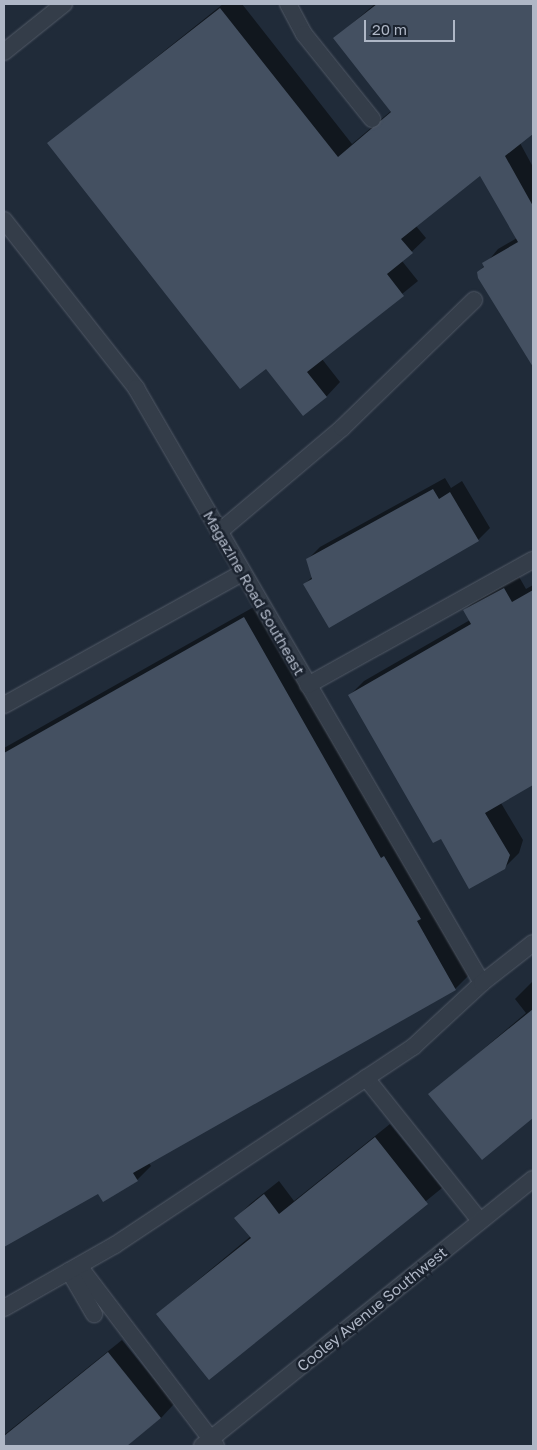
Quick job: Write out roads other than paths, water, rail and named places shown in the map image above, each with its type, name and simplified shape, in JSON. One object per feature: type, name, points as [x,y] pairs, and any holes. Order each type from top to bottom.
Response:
[{"type":"lane","points":[[4,52],[64,4]]},
{"type":"lane","points":[[288,4],[304,34],[372,119]]},
{"type":"lane","name":"Magazine Road Southeast","points":[[4,220],[136,388],[218,532],[482,983]]},
{"type":"lane","points":[[218,532],[342,428],[474,300]]},
{"type":"lane","points":[[308,685],[533,560]]},
{"type":"lane","points":[[4,705],[242,573]]},
{"type":"lane","points":[[4,1308],[74,1269],[413,1047],[482,983],[533,943]]},
{"type":"lane","points":[[366,1078],[480,1221]]},
{"type":"lane","name":"Cooley Avenue Southwest","points":[[210,1444],[533,1179]]},
{"type":"lane","points":[[74,1269],[94,1314]]},
{"type":"lane","points":[[74,1269],[210,1444]]}]
